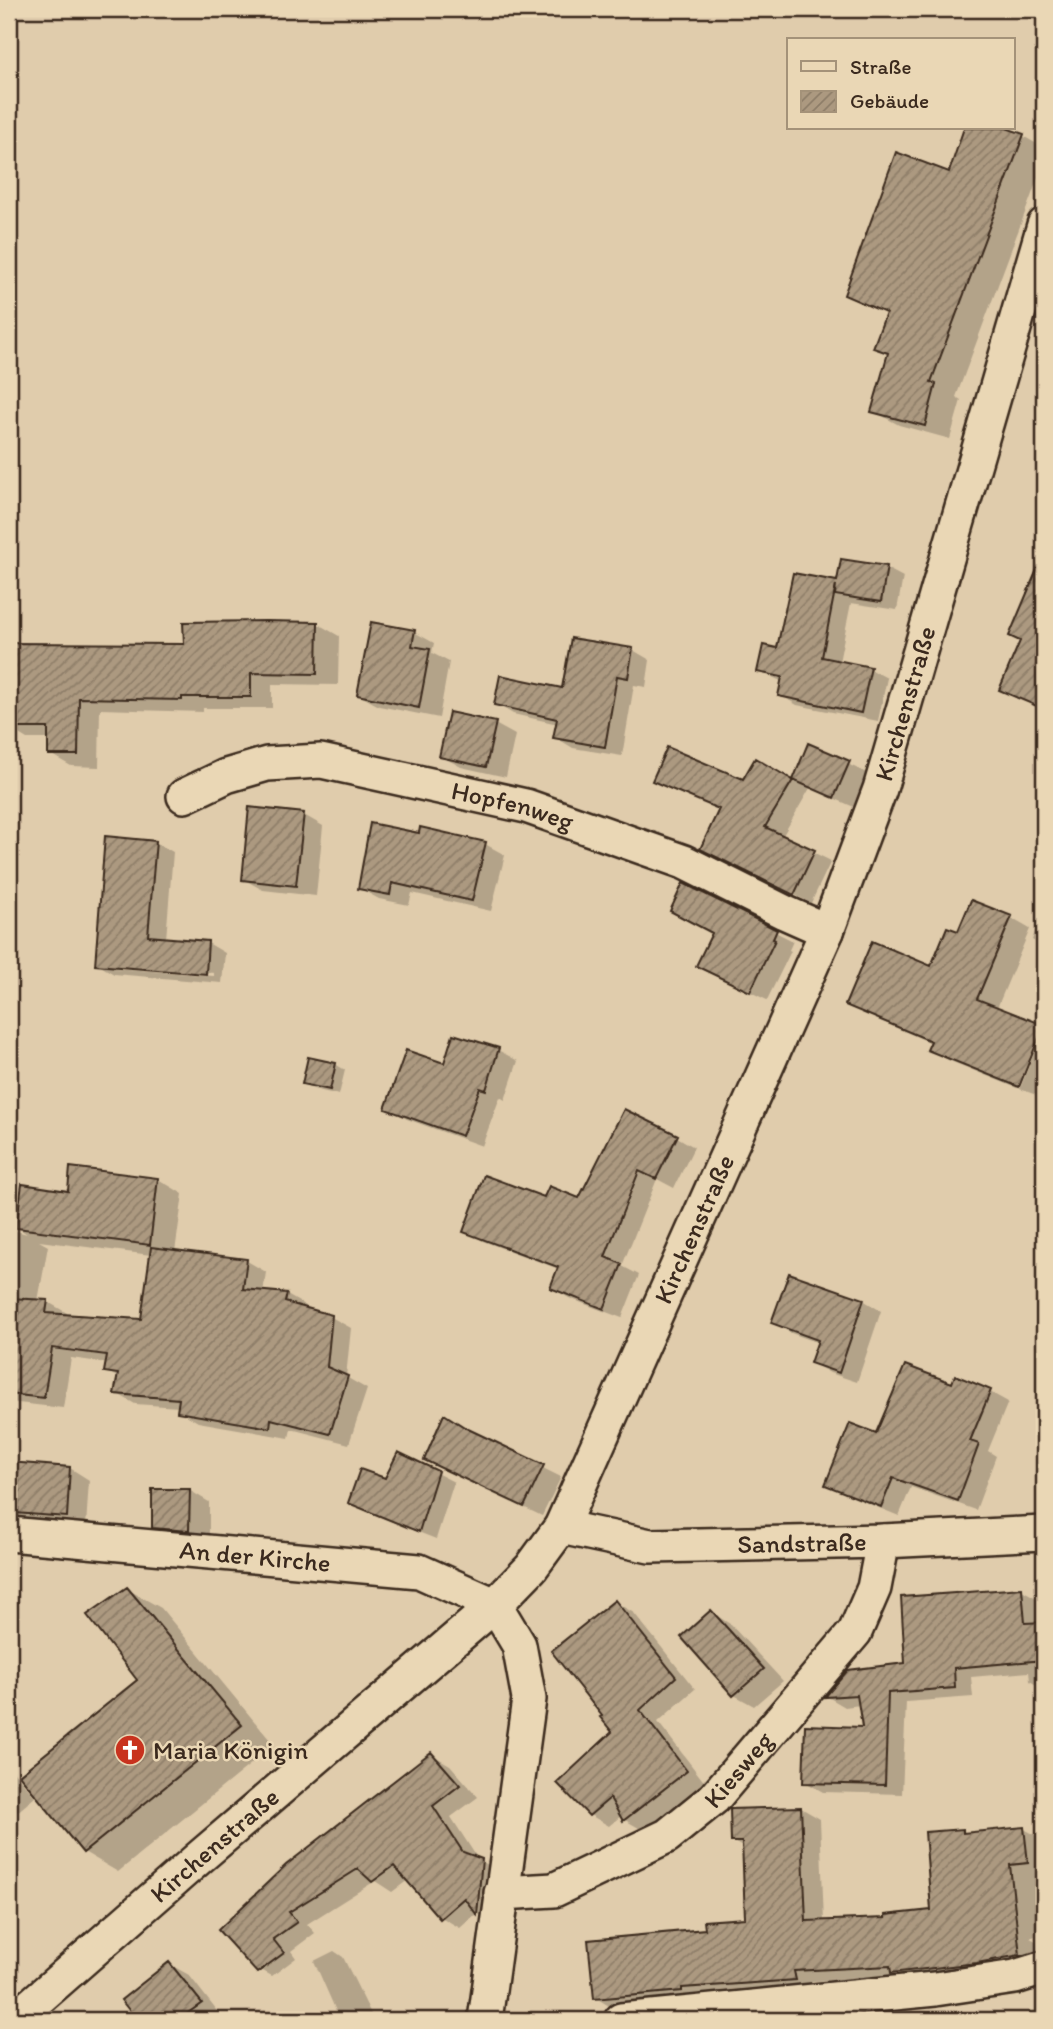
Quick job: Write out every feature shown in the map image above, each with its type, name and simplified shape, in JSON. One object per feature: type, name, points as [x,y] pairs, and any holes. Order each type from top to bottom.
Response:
[{"type":"street","name":"Kirchenstraße","points":[[17,2019],[200,1857],[495,1605],[531,1568],[561,1527],[827,931],[880,789],[1044,225]]},
{"type":"street","name":"Hopfenweg","points":[[184,796],[226,776],[267,764],[321,761],[526,806],[684,862],[827,931]]},
{"type":"street","name":"Sandstraße","points":[[561,1527],[650,1546],[883,1541],[1044,1533]]},
{"type":"street","name":"An der Kirche","points":[[9,1534],[419,1572],[495,1605]]},
{"type":"street","name":"Kiesweg","points":[[501,1893],[554,1890],[667,1836],[714,1798],[855,1632],[874,1588],[883,1541]]},
{"type":"street","points":[[485,2020],[529,1699],[519,1645],[495,1605]]},
{"type":"street","points":[[621,2020],[935,1989],[1015,1977],[1044,1968]]},
{"type":"building","points":[[963,130],[1012,130],[1024,134],[931,382],[936,384],[925,426],[871,412],[888,353],[873,348],[886,313],[844,295],[896,152],[949,172]]},
{"type":"building","points":[[1044,553],[1044,709],[999,690],[1020,641],[1009,636]]},
{"type":"building","points":[[841,559],[887,566],[881,602],[835,595],[836,585],[822,657],[871,667],[861,713],[778,696],[782,677],[757,672],[763,645],[777,648],[793,573],[837,581]]},
{"type":"building","points":[[183,622],[318,622],[317,674],[251,673],[251,697],[182,697],[182,700],[79,698],[78,755],[48,755],[48,728],[9,728],[9,643],[184,644]]},
{"type":"building","points":[[371,622],[415,630],[412,646],[430,649],[419,708],[357,695]]},
{"type":"building","points":[[571,638],[633,648],[628,678],[617,676],[605,747],[553,738],[557,719],[494,705],[500,675],[562,688]]},
{"type":"building","points":[[449,712],[496,722],[486,767],[439,757]]},
{"type":"building","points":[[808,743],[850,761],[834,798],[793,780]]},
{"type":"building","points":[[667,747],[743,779],[755,758],[793,780],[765,827],[815,850],[794,895],[700,849],[719,809],[652,781]]},
{"type":"building","points":[[249,807],[304,813],[296,886],[242,880]]},
{"type":"building","points":[[370,823],[419,833],[420,827],[486,842],[472,901],[392,883],[390,895],[358,889]]},
{"type":"building","points":[[105,836],[156,841],[148,936],[208,941],[206,974],[95,965]]},
{"type":"building","points":[[683,883],[777,930],[773,939],[775,940],[750,992],[696,966],[712,933],[670,911]]},
{"type":"building","points":[[971,900],[1012,916],[977,999],[1044,1025],[1019,1087],[927,1050],[931,1041],[845,1005],[872,941],[931,966],[947,927],[958,931]]},
{"type":"building","points":[[453,1034],[499,1048],[486,1090],[480,1088],[462,1136],[385,1109],[406,1050],[444,1063]]},
{"type":"building","points":[[308,1057],[336,1063],[330,1090],[302,1084]]},
{"type":"building","points":[[624,1109],[678,1135],[656,1179],[639,1171],[605,1257],[622,1264],[604,1309],[550,1288],[558,1267],[463,1232],[484,1175],[544,1197],[549,1186],[579,1198]]},
{"type":"building","points":[[70,1167],[158,1178],[150,1245],[16,1228],[22,1184],[68,1191]]},
{"type":"building","points":[[151,1247],[247,1259],[243,1289],[287,1293],[285,1302],[332,1315],[327,1367],[348,1376],[330,1434],[271,1419],[270,1428],[177,1412],[179,1399],[114,1394],[118,1374],[104,1372],[107,1355],[52,1348],[44,1398],[9,1394],[9,1298],[48,1300],[46,1313],[141,1319]]},
{"type":"building","points":[[789,1273],[864,1299],[839,1373],[810,1363],[818,1340],[771,1323]]},
{"type":"building","points":[[905,1365],[952,1383],[955,1375],[991,1390],[970,1441],[979,1444],[958,1501],[893,1478],[881,1507],[825,1485],[850,1423],[876,1433]]},
{"type":"building","points":[[444,1414],[466,1428],[544,1465],[524,1507],[424,1460]]},
{"type":"building","points":[[398,1452],[438,1471],[419,1532],[348,1503],[360,1469],[385,1478]]},
{"type":"building","points":[[9,1462],[70,1467],[67,1517],[15,1513],[15,1502],[9,1502]]},
{"type":"building","points":[[152,1489],[190,1489],[189,1531],[152,1528]]},
{"type":"building","name":"Maria Königin","points":[[127,1587],[242,1725],[83,1853],[19,1775],[137,1680],[87,1615]]},
{"type":"building","points":[[1022,1588],[1025,1623],[1044,1622],[1044,1660],[954,1668],[955,1688],[888,1693],[885,1785],[803,1783],[805,1725],[862,1727],[857,1695],[825,1697],[848,1670],[905,1663],[901,1597]]},
{"type":"building","points":[[615,1600],[676,1677],[640,1710],[687,1771],[623,1821],[610,1798],[589,1816],[557,1783],[612,1732],[551,1651]]},
{"type":"building","points":[[711,1610],[764,1669],[733,1696],[681,1637]]},
{"type":"building","points":[[431,1752],[460,1785],[433,1806],[463,1852],[482,1859],[477,1915],[464,1898],[440,1919],[394,1866],[372,1882],[358,1869],[289,1912],[297,1922],[273,1939],[284,1953],[257,1973],[218,1930],[286,1865]]},
{"type":"building","points":[[801,1807],[806,1921],[885,1918],[885,1915],[931,1910],[925,1832],[963,1829],[963,1833],[1024,1827],[1028,1863],[1010,1865],[1020,1955],[891,1973],[890,1966],[794,1971],[796,1980],[682,1988],[682,1991],[594,1999],[588,1940],[705,1929],[704,1921],[745,1918],[742,1842],[731,1842],[730,1809]]},
{"type":"building","points":[[169,1962],[202,2003],[178,2020],[137,2020],[121,2000]]},
{"type":"place","name":"Maria Königin","points":[[130,1750]]}]
